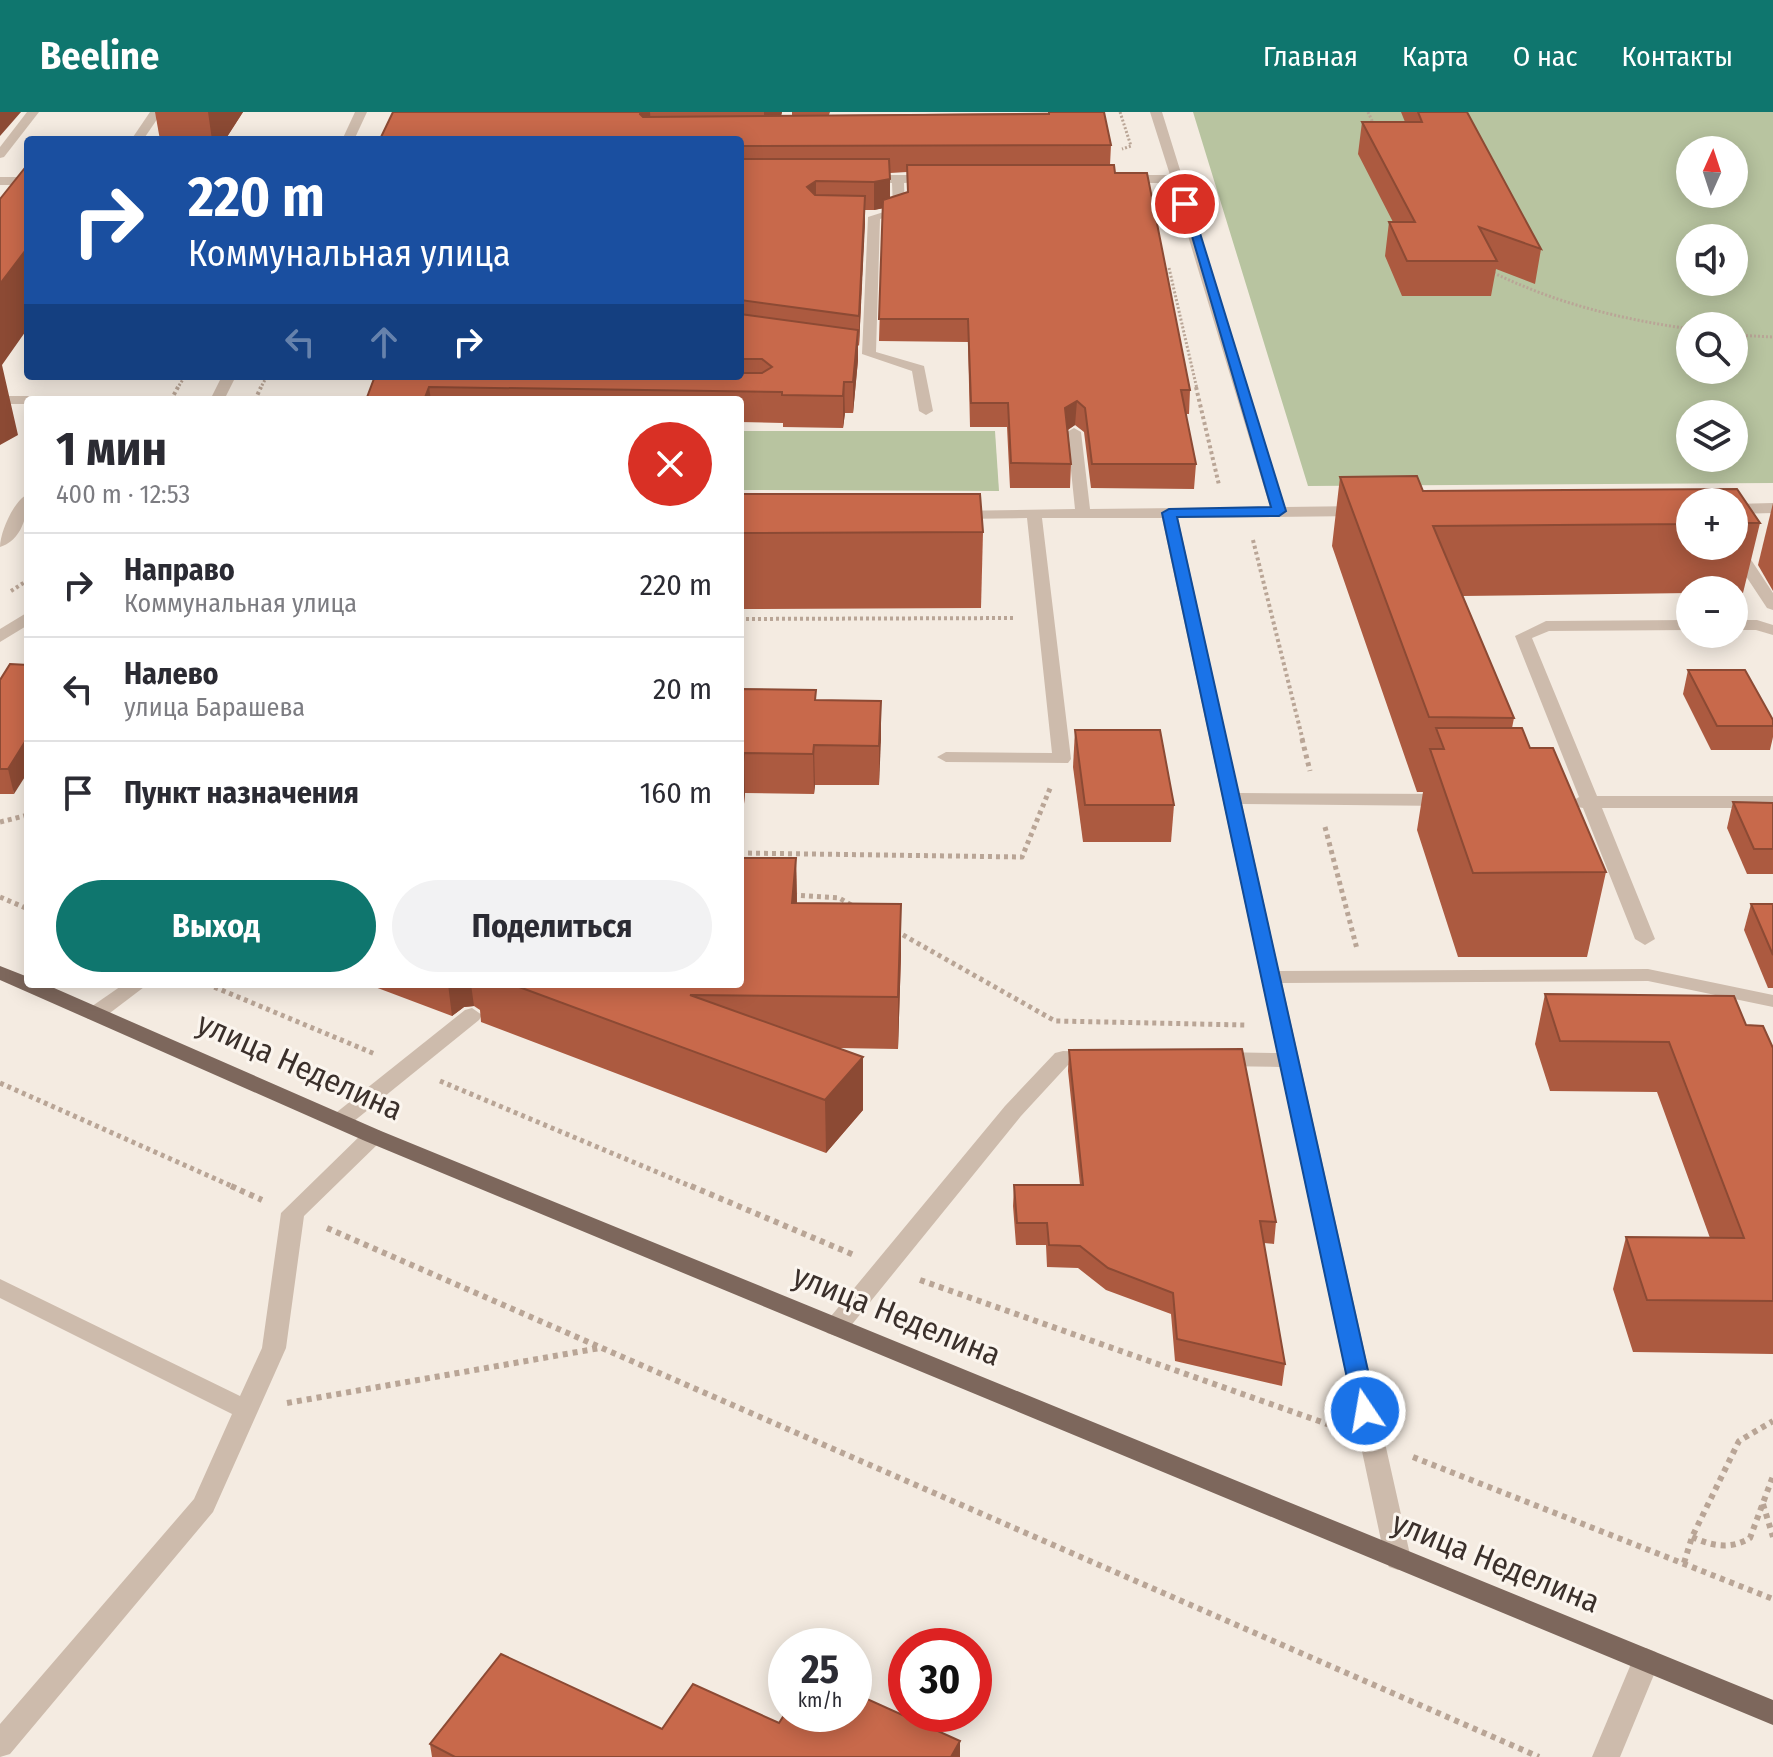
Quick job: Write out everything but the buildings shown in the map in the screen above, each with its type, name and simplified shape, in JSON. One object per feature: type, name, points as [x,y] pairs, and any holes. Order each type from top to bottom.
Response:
[{"type":"main road","name":"улица Неделина","points":[[0,972],[24,983]]},
{"type":"main road","name":"улица Неделина","points":[[36,988],[373,1136],[1773,1713]]},
{"type":"street","points":[[0,155],[33,112]]},
{"type":"street","points":[[140,136],[156,112]]},
{"type":"street","points":[[350,136],[361,112]]},
{"type":"street","points":[[1156,112],[1279,511]]},
{"type":"street","points":[[0,128],[21,128]]},
{"type":"street","points":[[851,179],[945,179]]},
{"type":"street","points":[[869,354],[867,217],[899,211],[898,179]]},
{"type":"street","points":[[1115,179],[1177,179]]},
{"type":"street","points":[[0,181],[24,181]]},
{"type":"street","points":[[854,352],[919,369],[926,411]]},
{"type":"street","points":[[0,400],[24,400]]},
{"type":"street","points":[[1074,432],[1083,514]]},
{"type":"street","points":[[0,542],[7,538],[24,506]]},
{"type":"street","points":[[1748,509],[1773,508]]},
{"type":"street","points":[[941,514],[1381,511]]},
{"type":"street","points":[[1169,513],[1398,1559]]},
{"type":"street","points":[[946,757],[1062,759],[1034,514]]},
{"type":"street","points":[[1743,560],[1773,605]]},
{"type":"street","points":[[0,637],[24,620]]},
{"type":"street","points":[[1645,939],[1523,636],[1546,626],[1676,625]]},
{"type":"street","points":[[1748,625],[1773,630]]},
{"type":"street","points":[[1232,798],[1469,801]]},
{"type":"street","points":[[1560,801],[1773,802]]},
{"type":"street","points":[[1270,977],[1648,975],[1773,1001]]},
{"type":"street","points":[[95,1014],[132,988]]},
{"type":"street","points":[[340,1121],[472,1015]]},
{"type":"street","points":[[836,1327],[1013,1111],[1063,1058],[1108,1059]]},
{"type":"street","points":[[1198,1059],[1289,1060]]},
{"type":"street","points":[[0,1745],[204,1505],[274,1348],[293,1213],[373,1136]]},
{"type":"street","points":[[0,1288],[246,1410]]},
{"type":"street","points":[[1606,1757],[1646,1660]]},
{"type":"path","points":[[1117,151],[1131,146],[1120,112]]},
{"type":"path","points":[[1368,112],[1377,134]]},
{"type":"path","points":[[1169,265],[1221,491]]},
{"type":"path","points":[[1488,270],[1514,284],[1627,321],[1676,327]]},
{"type":"path","points":[[1748,336],[1773,337]]},
{"type":"path","points":[[1252,534],[1364,977]]},
{"type":"path","points":[[744,619],[1046,618]]},
{"type":"path","points":[[744,853],[1022,857],[1062,759]]},
{"type":"path","points":[[0,822],[24,816]]},
{"type":"path","points":[[783,895],[839,898],[866,913]]},
{"type":"path","points":[[0,897],[24,907]]},
{"type":"path","points":[[893,929],[1055,1021],[1281,1025]]},
{"type":"path","points":[[217,988],[884,1267],[1372,1440],[1773,1599]]},
{"type":"path","points":[[0,1083],[1539,1757]]},
{"type":"path","points":[[246,1410],[600,1347]]},
{"type":"path","points":[[1684,1563],[1692,1537],[1739,1441],[1773,1421]]},
{"type":"path","points":[[1692,1537],[1719,1548],[1750,1538],[1773,1476]]},
{"type":"path","points":[[1763,1503],[1773,1537]]},
{"type":"green space","points":[[1193,112],[1773,112],[1773,483],[1308,486]]},
{"type":"green space","points":[[744,431],[995,431],[999,491],[744,490]]},
{"type":"route","points":[[1185,204],[1279,511],[1169,513],[1365,1411]]}]
